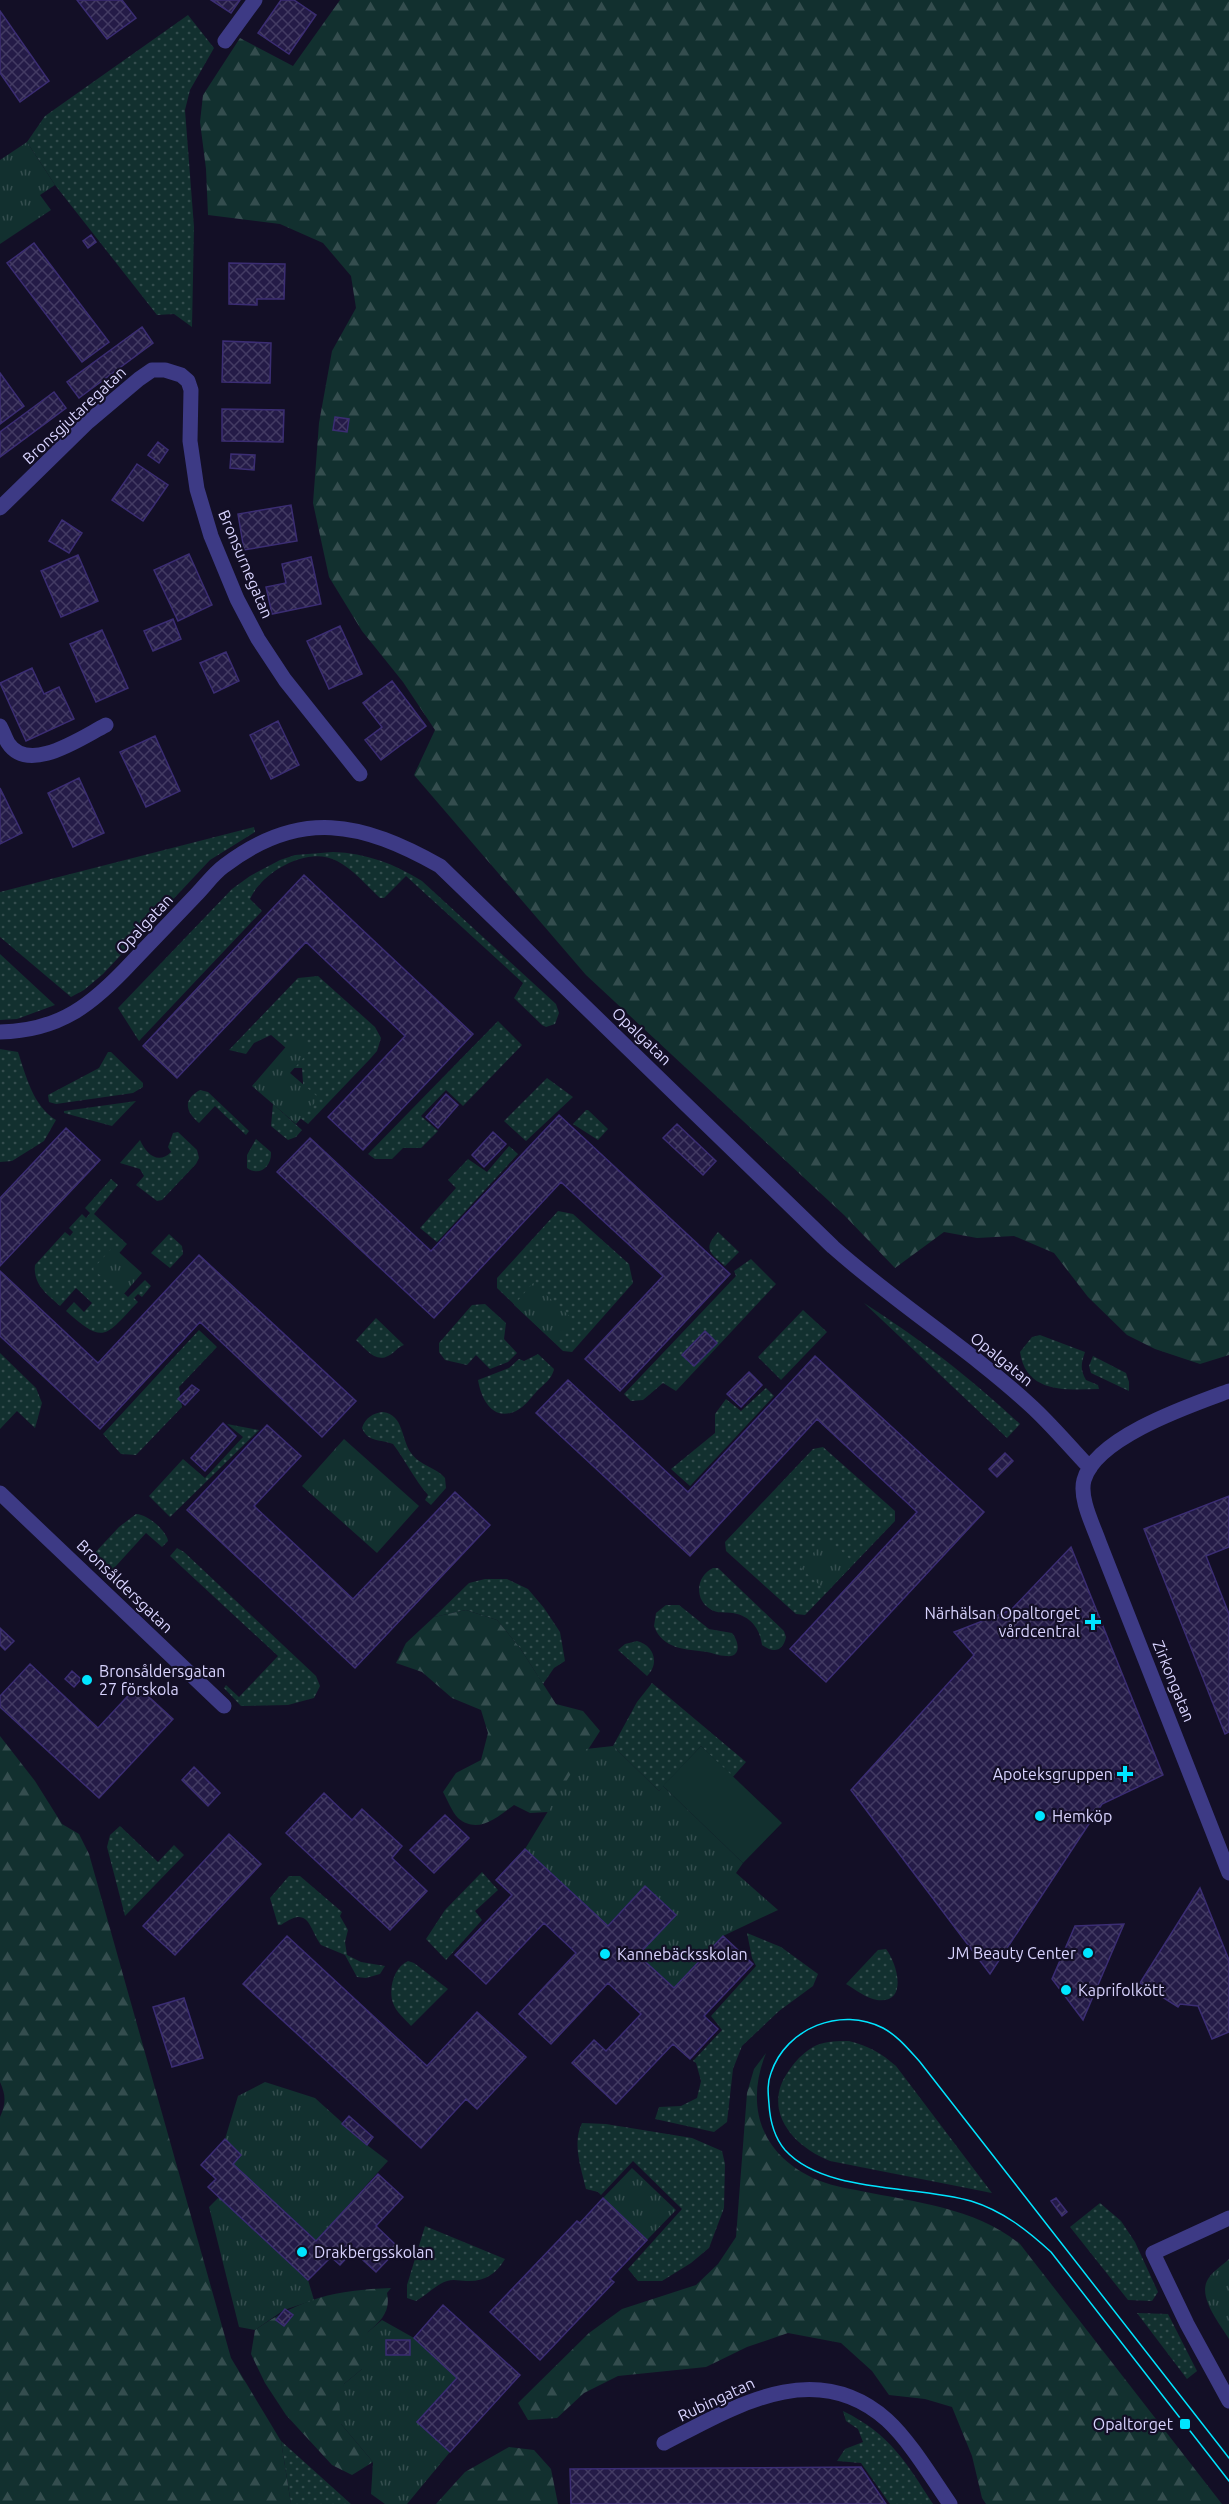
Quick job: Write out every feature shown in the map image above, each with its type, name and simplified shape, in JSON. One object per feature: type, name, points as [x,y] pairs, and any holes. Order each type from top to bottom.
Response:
[{"type":"street","points":[[225,41],[255,0]]},
{"type":"street","name":"Bronsgjutaregatan","points":[[0,508],[88,422],[152,369],[181,375]]},
{"type":"street","name":"Bronsurnegatan","points":[[181,375],[188,381],[191,390],[190,441],[197,489],[212,536],[237,599],[258,639],[285,680],[360,774]]},
{"type":"street","points":[[0,726],[9,745],[19,753],[30,756],[45,755],[106,725]]},
{"type":"street","name":"Opalgatan","points":[[0,1032],[43,1027],[69,1016],[102,994],[223,867],[264,841],[307,828],[332,827],[357,830],[406,846],[440,866],[833,1248],[871,1281],[1008,1386],[1031,1406],[1090,1468]]},
{"type":"street","points":[[1090,1468],[1104,1452],[1131,1433],[1169,1414],[1229,1390]]},
{"type":"street","name":"Zirkongatan","points":[[1090,1468],[1084,1480],[1086,1502],[1229,1873]]},
{"type":"street","name":"Bronsåldersgatan","points":[[0,1493],[224,1706]]},
{"type":"street","points":[[1229,2218],[1153,2253],[1187,2324],[1229,2401]]},
{"type":"street","name":"Rubingatan","points":[[664,2443],[729,2409],[760,2397],[798,2390],[828,2390],[858,2401],[887,2421],[950,2504]]},
{"type":"green space","points":[[340,0],[1229,0],[1229,1355],[1200,1364],[1155,1349],[1127,1335],[1088,1297],[1054,1253],[1014,1236],[977,1238],[944,1232],[895,1268],[844,1215],[586,975],[414,775],[435,730],[403,682],[362,631],[329,577],[313,503],[319,423],[332,351],[356,308],[351,276],[323,243],[280,224],[208,215],[206,169],[200,122],[203,95],[240,38],[293,66]]},
{"type":"green space","points":[[188,15],[214,48],[190,90],[185,110],[194,227],[192,327],[174,314],[157,315],[55,185],[27,142],[45,116]]},
{"type":"green space","points":[[27,142],[55,185],[40,195],[51,210],[0,244],[0,160]]},
{"type":"green space","points":[[254,827],[255,832],[210,860],[103,974],[84,990],[71,997],[0,937],[0,892]]},
{"type":"green space","points":[[333,852],[380,860],[422,881],[556,1004],[559,1013],[555,1024],[546,1027],[542,1025],[514,998],[523,983],[406,876],[384,898],[380,898],[343,864],[325,857],[313,856],[287,864],[265,879],[250,899],[262,911],[139,1041],[118,1008],[232,889],[250,876],[280,860],[295,855]]},
{"type":"green space","points":[[0,954],[55,1005],[17,1019],[0,1020]]},
{"type":"green space","points":[[318,976],[375,1027],[381,1038],[377,1051],[308,1124],[287,1108],[304,1098],[302,1068],[289,1068],[293,1054],[271,1035],[254,1043],[246,1054],[229,1050],[298,978]]},
{"type":"green space","points":[[498,1021],[522,1045],[463,1106],[446,1090],[421,1116],[438,1131],[421,1148],[403,1148],[392,1159],[375,1159],[368,1154]]},
{"type":"green space","points":[[296,1035],[312,1048],[290,1073],[319,1098],[296,1124],[252,1086]]},
{"type":"green space","points":[[0,1049],[18,1052],[36,1099],[41,1107],[56,1120],[44,1141],[12,1161],[0,1162]]},
{"type":"green space","points":[[108,1052],[111,1052],[143,1083],[143,1087],[133,1093],[56,1104],[49,1102],[48,1095],[99,1068]]},
{"type":"green space","points":[[547,1078],[573,1097],[526,1141],[504,1121]]},
{"type":"green space","points":[[200,1090],[208,1092],[249,1131],[246,1135],[215,1106],[199,1123],[191,1115],[188,1102]]},
{"type":"green space","points":[[136,1101],[112,1126],[64,1113],[64,1111]]},
{"type":"green space","points":[[273,1104],[302,1130],[296,1137],[288,1140],[271,1126]]},
{"type":"green space","points":[[586,1110],[608,1129],[598,1140],[573,1124]]},
{"type":"green space","points":[[178,1132],[197,1150],[199,1158],[162,1200],[157,1201],[136,1185],[144,1176],[140,1169],[120,1163],[140,1140],[153,1156],[162,1158],[166,1156],[171,1152],[168,1147],[173,1133]]},
{"type":"green space","points":[[256,1139],[271,1152],[270,1162],[261,1171],[247,1168],[247,1155]]},
{"type":"green space","points":[[509,1146],[518,1154],[437,1242],[420,1228],[456,1188],[448,1180],[468,1159],[487,1172]]},
{"type":"green space","points":[[111,1179],[118,1185],[94,1214],[127,1244],[102,1273],[128,1297],[145,1280],[151,1286],[142,1297],[138,1294],[134,1298],[138,1302],[111,1329],[97,1332],[89,1329],[66,1311],[74,1302],[84,1312],[92,1303],[76,1288],[60,1306],[39,1284],[35,1265],[65,1232],[70,1236],[73,1232],[69,1228],[82,1214],[86,1218],[90,1213],[85,1208]]},
{"type":"green space","points":[[558,1211],[573,1214],[629,1264],[633,1283],[572,1352],[563,1351],[497,1288],[497,1278]]},
{"type":"green space","points":[[718,1232],[739,1252],[725,1266],[712,1254],[709,1247]]},
{"type":"green space","points":[[169,1234],[182,1246],[183,1254],[170,1268],[151,1253]]},
{"type":"green space","points":[[113,1247],[142,1273],[123,1295],[93,1269]]},
{"type":"green space","points":[[751,1259],[776,1284],[676,1391],[663,1383],[643,1400],[631,1401],[624,1394],[736,1276],[734,1271]]},
{"type":"green space","points":[[533,1283],[575,1321],[555,1343],[514,1305]]},
{"type":"green space","points":[[864,1303],[945,1360],[1020,1424],[1007,1438]]},
{"type":"green space","points":[[485,1304],[506,1323],[504,1339],[517,1353],[508,1362],[490,1369],[476,1355],[467,1365],[445,1360],[439,1352],[439,1343],[472,1305]]},
{"type":"green space","points":[[803,1310],[827,1332],[781,1380],[758,1357]]},
{"type":"green space","points":[[376,1318],[404,1345],[383,1358],[370,1354],[356,1340]]},
{"type":"green space","points":[[199,1330],[217,1347],[179,1387],[182,1407],[136,1455],[121,1454],[103,1434]]},
{"type":"green space","points":[[1040,1335],[1085,1352],[1082,1363],[1083,1373],[1086,1380],[1098,1385],[1099,1389],[1074,1390],[1050,1387],[1030,1376],[1020,1352],[1032,1337]]},
{"type":"green space","points":[[0,1353],[36,1388],[42,1403],[35,1428],[17,1411],[0,1429]]},
{"type":"green space","points":[[538,1354],[554,1369],[550,1379],[516,1411],[508,1414],[494,1411],[485,1401],[478,1380],[509,1368],[519,1359],[524,1361]]},
{"type":"green space","points":[[1093,1356],[1126,1373],[1129,1391],[1091,1373],[1089,1366]]},
{"type":"green space","points":[[766,1388],[774,1396],[690,1486],[671,1469],[715,1433],[715,1414],[726,1399],[741,1411]]},
{"type":"green space","points":[[383,1412],[395,1418],[411,1453],[445,1478],[446,1488],[431,1505],[425,1500],[428,1495],[393,1444],[371,1438],[362,1428],[370,1417]]},
{"type":"green space","points":[[227,1424],[259,1430],[170,1517],[149,1496],[183,1459],[205,1478],[243,1437]]},
{"type":"green space","points":[[344,1439],[419,1506],[377,1553],[302,1486]]},
{"type":"green space","points":[[823,1447],[895,1511],[895,1521],[805,1615],[796,1614],[726,1551],[725,1542],[813,1449]]},
{"type":"green space","points":[[136,1514],[156,1524],[168,1541],[162,1547],[146,1533],[105,1578],[91,1563],[90,1558],[119,1527]]},
{"type":"green space","points":[[827,1538],[854,1563],[827,1592],[800,1567]]},
{"type":"green space","points":[[177,1548],[316,1676],[320,1686],[314,1698],[288,1705],[241,1706],[224,1688],[226,1685],[239,1697],[278,1656],[170,1556]]},
{"type":"green space","points":[[713,1568],[718,1568],[784,1631],[786,1637],[783,1646],[774,1650],[762,1645],[759,1633],[749,1620],[733,1613],[715,1612],[705,1605],[699,1594],[700,1582],[703,1576]]},
{"type":"green space","points":[[485,1579],[507,1579],[528,1589],[560,1632],[565,1661],[554,1668],[543,1684],[520,1648],[497,1620],[466,1610],[434,1617],[469,1583]]},
{"type":"green space","points":[[666,1605],[679,1605],[709,1629],[732,1633],[736,1640],[737,1652],[731,1656],[723,1656],[683,1649],[669,1644],[658,1634],[654,1626],[656,1613]]},
{"type":"green space","points":[[466,1610],[497,1620],[520,1648],[556,1704],[583,1711],[600,1731],[548,1812],[530,1813],[514,1805],[487,1822],[473,1825],[458,1818],[443,1792],[456,1773],[481,1760],[488,1733],[481,1710],[452,1698],[422,1672],[396,1663],[406,1643],[434,1617]]},
{"type":"green space","points":[[637,1641],[648,1646],[653,1656],[653,1666],[647,1676],[618,1650],[625,1644]]},
{"type":"green space","points":[[652,1683],[746,1762],[732,1778],[701,1746],[659,1791],[613,1746],[637,1702]]},
{"type":"green space","points":[[0,1736],[35,1781],[62,1824],[79,1834],[89,1854],[231,2358],[281,2441],[291,2504],[0,2504],[0,2117],[4,2100],[0,2082]]},
{"type":"green space","points":[[613,1746],[659,1791],[663,1786],[743,1863],[736,1873],[778,1910],[723,1936],[674,1988],[638,1955],[676,1915],[645,1887],[608,1926],[525,1849],[586,1749]]},
{"type":"green space","points":[[701,1746],[782,1823],[743,1863],[663,1786]]},
{"type":"green space","points":[[120,1826],[158,1862],[174,1845],[184,1855],[125,1916],[107,1847],[110,1835]]},
{"type":"green space","points":[[482,1872],[498,1890],[475,1911],[482,1920],[446,1960],[426,1939],[445,1910]]},
{"type":"green space","points":[[289,1876],[300,1876],[342,1912],[340,1916],[348,1930],[345,1942],[347,1955],[361,1962],[385,1966],[380,1974],[366,1978],[357,1977],[345,1955],[321,1945],[307,1920],[303,1918],[297,1917],[278,1925],[270,1898]]},
{"type":"green space","points":[[747,1933],[781,1947],[818,1974],[813,1986],[779,2011],[742,2046],[733,2069],[727,2122],[714,2132],[655,2119],[659,2107],[681,2106],[697,2098],[701,2081],[696,2063],[693,2061],[722,2030],[711,2016],[756,1966]]},
{"type":"green space","points":[[886,1949],[894,1963],[898,1981],[893,1996],[887,2000],[877,2000],[865,1996],[846,1984],[878,1950]]},
{"type":"green space","points":[[408,1961],[414,1963],[448,1989],[411,2026],[394,2006],[391,1991],[396,1973]]},
{"type":"green space","points":[[849,2041],[863,2045],[896,2066],[992,2193],[830,2161],[804,2146],[793,2136],[779,2112],[778,2098],[790,2069],[802,2055],[817,2045]]},
{"type":"green space","points":[[766,2053],[757,2091],[758,2109],[769,2141],[780,2155],[795,2168],[813,2178],[843,2187],[965,2214],[1003,2232],[1020,2244],[1222,2504],[986,2504],[982,2498],[972,2456],[952,2407],[925,2399],[889,2395],[872,2371],[841,2343],[788,2333],[747,2347],[706,2367],[618,2376],[584,2393],[557,2418],[528,2420],[518,2403],[589,2333],[622,2309],[696,2285],[718,2264],[736,2237],[747,2093],[754,2069]]},
{"type":"green space","points":[[265,2082],[315,2098],[388,2161],[316,2241],[233,2164],[241,2155],[225,2139],[238,2096]]},
{"type":"green space","points":[[582,2123],[606,2124],[692,2138],[722,2151],[725,2164],[724,2208],[709,2248],[691,2263],[662,2281],[638,2281],[628,2269],[682,2209],[633,2161],[601,2195],[586,2189],[578,2147]]},
{"type":"green space","points":[[632,2168],[676,2210],[647,2240],[603,2198]]},
{"type":"green space","points":[[219,2197],[308,2280],[314,2300],[284,2310],[255,2330],[239,2327],[209,2207]]},
{"type":"green space","points":[[1100,2203],[1121,2221],[1135,2242],[1158,2292],[1152,2301],[1128,2300],[1070,2227]]},
{"type":"green space","points":[[425,2226],[505,2259],[494,2273],[479,2280],[447,2281],[416,2301],[407,2298],[407,2285]]},
{"type":"green space","points":[[1229,2259],[1229,2339],[1207,2302],[1205,2286],[1215,2271]]},
{"type":"green space","points":[[391,2288],[387,2293],[388,2305],[384,2315],[368,2332],[362,2369],[344,2384],[341,2424],[373,2462],[352,2475],[332,2465],[286,2415],[265,2383],[251,2354],[255,2330],[288,2310],[320,2298],[353,2291]]},
{"type":"green space","points":[[1137,2313],[1168,2314],[1197,2371],[1187,2379]]},
{"type":"green space","points":[[382,2320],[414,2338],[457,2378],[417,2422],[450,2452],[407,2504],[385,2504],[371,2494],[373,2462],[341,2424],[339,2400],[344,2384],[362,2369],[356,2352],[368,2332]]},
{"type":"green space","points":[[843,2411],[873,2429],[896,2450],[933,2504],[890,2504],[861,2463],[837,2461],[845,2449],[863,2442],[858,2429],[846,2421]]},
{"type":"green space","points":[[281,2441],[351,2504],[291,2504]]},
{"type":"green space","points":[[509,2447],[534,2450],[551,2469],[558,2504],[436,2504],[465,2472]]},
{"type":"building","points":[[77,0],[122,0],[136,18],[107,39]]},
{"type":"building","points":[[211,0],[240,0],[231,13]]},
{"type":"building","points":[[281,0],[294,0],[316,15],[289,54],[258,33]]},
{"type":"building","points":[[0,11],[49,81],[20,102],[0,73]]},
{"type":"building","points":[[91,235],[96,242],[88,248],[83,241]]},
{"type":"building","points":[[34,243],[109,342],[82,362],[7,263]]},
{"type":"building","points":[[229,263],[285,264],[284,299],[257,299],[257,305],[229,304]]},
{"type":"building","points":[[142,327],[153,343],[79,398],[67,382]]},
{"type":"building","points":[[223,341],[271,343],[270,383],[222,382]]},
{"type":"building","points":[[0,373],[24,406],[0,424]]},
{"type":"building","points":[[54,392],[66,408],[0,457],[0,432]]},
{"type":"building","points":[[222,409],[284,410],[283,442],[222,441]]},
{"type":"building","points":[[335,417],[349,419],[347,432],[333,430]]},
{"type":"building","points":[[158,442],[168,450],[159,463],[148,455]]},
{"type":"building","points":[[231,454],[255,455],[254,470],[230,468]]},
{"type":"building","points":[[137,464],[168,485],[143,521],[112,500]]},
{"type":"building","points":[[291,505],[297,541],[244,550],[238,514]]},
{"type":"building","points":[[62,520],[82,533],[69,553],[49,541]]},
{"type":"building","points":[[189,554],[212,605],[178,621],[154,570]]},
{"type":"building","points":[[78,555],[98,601],[61,617],[41,571]]},
{"type":"building","points":[[311,557],[321,604],[272,614],[266,587],[286,583],[282,564]]},
{"type":"building","points":[[173,619],[181,639],[153,651],[144,631]]},
{"type":"building","points":[[340,626],[362,674],[329,689],[307,641]]},
{"type":"building","points":[[102,630],[128,688],[96,702],[70,644]]},
{"type":"building","points":[[226,652],[239,681],[214,693],[200,663]]},
{"type":"building","points":[[32,668],[44,694],[59,687],[74,719],[26,741],[0,683]]},
{"type":"building","points":[[392,681],[426,726],[381,760],[365,740],[382,727],[363,703]]},
{"type":"building","points":[[278,721],[299,765],[271,779],[250,735]]},
{"type":"building","points":[[155,736],[180,791],[146,807],[120,752]]},
{"type":"building","points":[[79,778],[104,833],[73,847],[48,793]]},
{"type":"building","points":[[0,788],[22,833],[0,844]]},
{"type":"building","points":[[304,875],[473,1034],[363,1150],[328,1117],[405,1036],[306,942],[177,1078],[143,1046]]},
{"type":"building","points":[[446,1094],[458,1105],[438,1128],[426,1117]]},
{"type":"building","points":[[559,1115],[730,1274],[620,1391],[585,1359],[663,1276],[561,1182],[434,1318],[277,1172],[310,1138],[431,1251]]},
{"type":"building","points":[[677,1124],[716,1161],[703,1175],[663,1138]]},
{"type":"building","points":[[66,1128],[100,1160],[0,1266],[0,1198]]},
{"type":"building","points":[[493,1132],[506,1144],[484,1167],[472,1155]]},
{"type":"building","points":[[199,1255],[356,1401],[322,1437],[200,1322],[100,1429],[0,1336],[0,1271],[98,1363]]},
{"type":"building","points":[[705,1331],[717,1343],[694,1366],[682,1355]]},
{"type":"building","points":[[815,1356],[984,1512],[826,1682],[790,1649],[917,1512],[817,1419],[690,1556],[536,1413],[568,1380],[688,1492]]},
{"type":"building","points":[[749,1372],[762,1385],[741,1407],[727,1394]]},
{"type":"building","points":[[192,1385],[199,1390],[185,1405],[178,1399]]},
{"type":"building","points":[[223,1423],[236,1436],[205,1471],[191,1458]]},
{"type":"building","points":[[267,1425],[301,1456],[254,1506],[353,1599],[455,1492],[490,1525],[355,1668],[187,1510]]},
{"type":"building","points":[[1005,1453],[1013,1461],[997,1477],[989,1469]]},
{"type":"building","points":[[1229,1496],[1229,1547],[1206,1556],[1229,1614],[1229,1732],[1225,1734],[1144,1529]]},
{"type":"building","points":[[1071,1547],[1163,1775],[1102,1804],[990,1974],[851,1790],[974,1655],[954,1632],[1011,1610]]},
{"type":"building","points":[[0,1628],[14,1641],[5,1650],[0,1645]]},
{"type":"building","points":[[30,1664],[98,1728],[137,1686],[173,1719],[99,1798],[0,1707],[0,1696]]},
{"type":"building","points":[[72,1671],[81,1679],[74,1687],[65,1679]]},
{"type":"building","points":[[194,1767],[220,1793],[208,1806],[182,1780]]},
{"type":"building","points":[[324,1793],[352,1820],[362,1809],[402,1846],[392,1858],[427,1891],[390,1930],[286,1833]]},
{"type":"building","points":[[445,1815],[469,1838],[434,1873],[410,1850]]},
{"type":"building","points":[[229,1834],[261,1864],[175,1955],[143,1926]]},
{"type":"building","points":[[525,1849],[608,1926],[645,1886],[676,1915],[638,1955],[674,1988],[723,1936],[753,1964],[704,2016],[718,2029],[690,2059],[673,2044],[616,2104],[572,2063],[594,2040],[606,2051],[641,2014],[608,1983],[551,2044],[519,2014],[576,1953],[544,1923],[486,1984],[455,1955],[512,1895],[496,1880]]},
{"type":"building","points":[[1200,1888],[1229,1960],[1229,2032],[1212,2039],[1198,2006],[1180,2004],[1178,2007],[1140,1983]]},
{"type":"building","name":"JM Beauty Center","points":[[1124,1924],[1083,2020],[1052,1979],[1075,1926]]},
{"type":"building","points":[[287,1936],[427,2066],[477,2012],[526,2057],[477,2109],[466,2099],[421,2148],[243,1984]]},
{"type":"building","points":[[184,1998],[203,2058],[172,2067],[153,2007]]},
{"type":"building","points":[[349,2116],[373,2137],[367,2145],[342,2124]]},
{"type":"building","points":[[225,2139],[241,2155],[233,2164],[316,2241],[378,2174],[403,2197],[376,2226],[399,2248],[376,2272],[353,2251],[340,2265],[331,2257],[308,2280],[208,2187],[216,2179],[201,2165]]},
{"type":"building","points":[[603,2198],[647,2240],[610,2279],[614,2282],[540,2360],[490,2312],[577,2221],[580,2223]]},
{"type":"building","points":[[1056,2198],[1067,2212],[1062,2216],[1051,2201]]},
{"type":"building","points":[[443,2305],[520,2375],[450,2452],[417,2422],[457,2378],[414,2338]]},
{"type":"building","points":[[285,2309],[293,2315],[284,2326],[276,2320]]},
{"type":"building","points":[[386,2340],[410,2340],[410,2355],[386,2355]]},
{"type":"building","points":[[861,2467],[886,2504],[571,2504],[570,2469]]},
{"type":"tram line","points":[[1229,2458],[920,2062],[898,2039],[883,2028],[850,2019],[817,2025],[802,2033],[789,2044],[778,2057],[768,2088],[775,2134],[785,2150],[802,2164],[823,2174],[872,2186],[971,2201],[994,2210],[1024,2229],[1051,2252],[1229,2481]]},
{"type":"place","name":"Närhälsan Opaltorget vårdcentral","points":[[1093,1622]]},
{"type":"place","name":"Bronsåldersgatan 27 förskola","points":[[87,1680]]},
{"type":"place","name":"Apoteksgruppen","points":[[1125,1774]]},
{"type":"place","name":"Hemköp","points":[[1040,1816]]},
{"type":"place","name":"JM Beauty Center","points":[[1088,1953]]},
{"type":"place","name":"Kannebäcksskolan","points":[[605,1954]]},
{"type":"place","name":"Kaprifolkött","points":[[1066,1990]]},
{"type":"place","name":"Drakbergsskolan","points":[[302,2252]]},
{"type":"place","name":"Opaltorget","points":[[1185,2424]]}]
